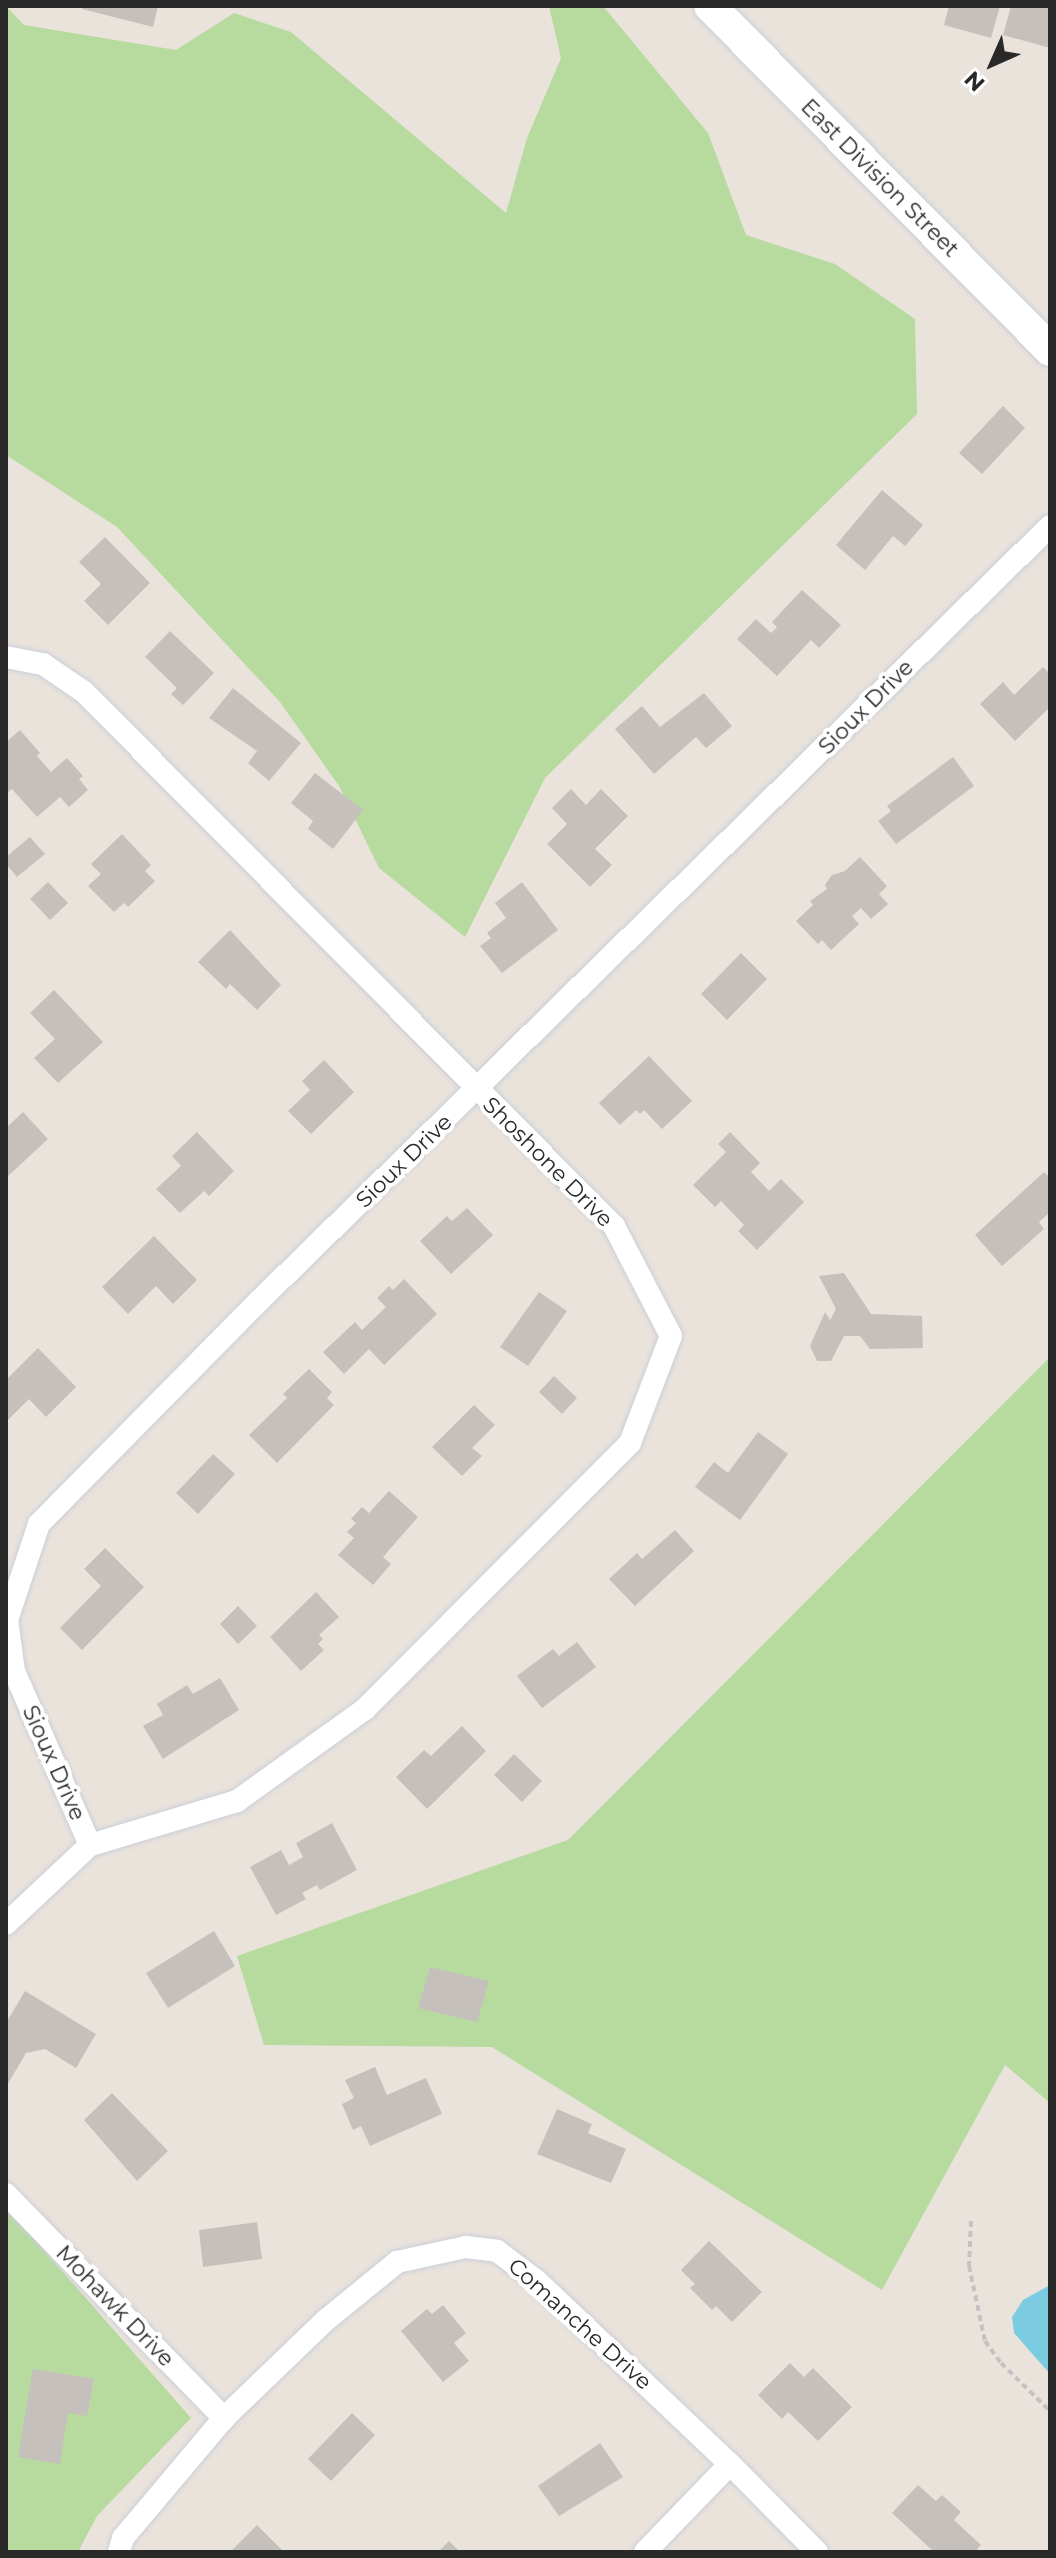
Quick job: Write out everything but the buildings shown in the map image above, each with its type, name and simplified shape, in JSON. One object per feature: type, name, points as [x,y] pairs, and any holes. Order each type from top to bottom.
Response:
[{"type":"street","name":"East Division Street","points":[[710,6],[1050,350]]},
{"type":"street","name":"Sioux Drive","points":[[90,1845],[14,1671],[7,1620],[39,1524],[259,1301],[1050,526]]},
{"type":"street","name":"Shoshone Drive","points":[[6,657],[43,664],[84,692],[614,1226],[671,1336],[630,1443],[365,1709],[237,1801],[90,1845],[6,1924]]},
{"type":"street","name":"Mohawk Drive","points":[[6,2194],[224,2418]]},
{"type":"street","name":"Comanche Drive","points":[[119,2552],[123,2538],[224,2418],[326,2320],[397,2262],[466,2247],[497,2251],[537,2281],[730,2464],[817,2552]]},
{"type":"street","points":[[645,2552],[730,2464]]},
{"type":"path","points":[[971,2221],[969,2266],[985,2341],[1001,2363],[1050,2411]]},
{"type":"green space","points":[[6,6],[24,25],[176,50],[234,13],[291,32],[506,213],[527,138],[561,58],[549,6],[603,6],[708,133],[746,235],[835,264],[915,319],[917,414],[545,778],[465,937],[379,868],[339,786],[280,702],[117,527],[6,455]]},
{"type":"green space","points":[[1050,1357],[1050,2103],[1005,2065],[882,2290],[492,2047],[264,2045],[237,1956],[568,1840]]},
{"type":"green space","points":[[6,2207],[191,2418],[97,2516],[78,2552],[6,2552]]},
{"type":"water","points":[[1050,2285],[1050,2374],[1014,2333],[1012,2317],[1023,2300]]}]
